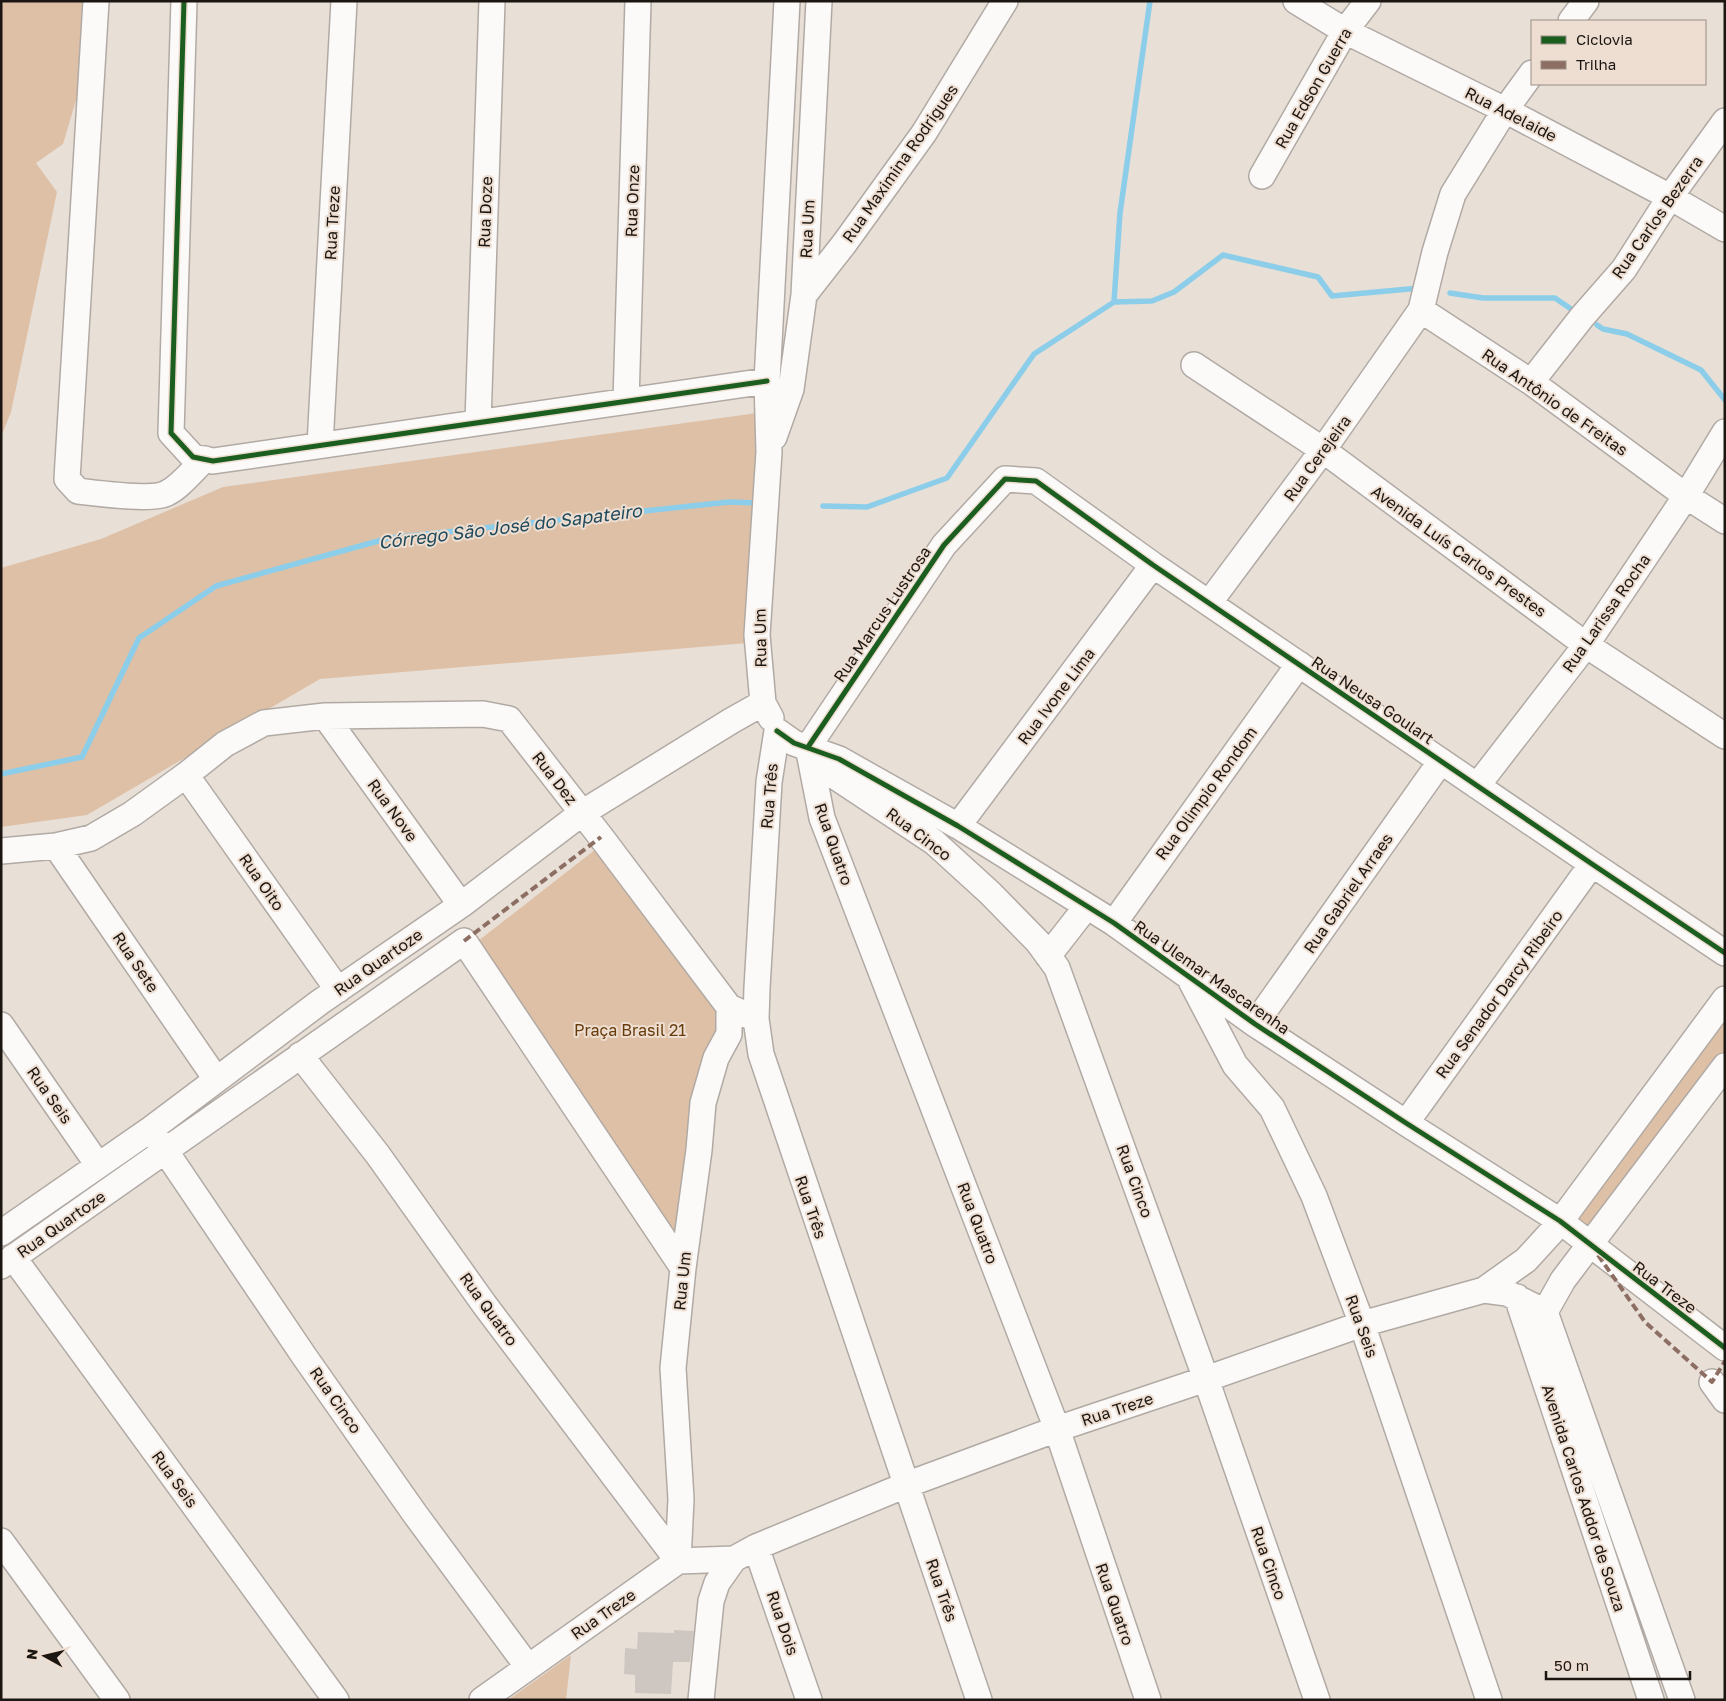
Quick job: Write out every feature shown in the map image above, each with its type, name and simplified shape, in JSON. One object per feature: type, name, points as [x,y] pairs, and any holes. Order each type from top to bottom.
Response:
[{"type":"street","points":[[96,1],[67,479],[78,491],[160,497],[170,492],[205,459]]},
{"type":"street","points":[[184,1],[171,433],[193,456],[213,460],[767,381]]},
{"type":"street","name":"Rua Treze","points":[[320,445],[344,1]]},
{"type":"street","name":"Rua Doze","points":[[478,422],[492,1]]},
{"type":"street","name":"Rua Onze","points":[[626,401],[638,1]]},
{"type":"street","name":"Rua Um","points":[[777,731],[763,703],[757,635],[768,452],[767,381],[787,1]]},
{"type":"street","name":"Rua Um","points":[[768,452],[791,389],[804,294],[819,1]]},
{"type":"street","name":"Rua Maximina Rodrigues","points":[[804,294],[844,244],[924,133],[1005,1]]},
{"type":"street","name":"Rua Adelaide","points":[[1296,1],[1345,31],[1505,110],[1670,197],[1725,229]]},
{"type":"street","name":"Rua Edson Guerra","points":[[1262,176],[1345,31],[1368,1]]},
{"type":"street","points":[[1572,20],[1586,1]]},
{"type":"street","points":[[1421,310],[1435,252],[1453,194],[1505,110],[1531,74]]},
{"type":"street","name":"Rua Carlos Bezerra","points":[[1531,382],[1582,316],[1624,269],[1670,197],[1725,121]]},
{"type":"street","name":"Rua Antônio de Freitas","points":[[1421,310],[1531,382],[1686,496],[1725,521]]},
{"type":"street","name":"Rua Cerejeira","points":[[1209,603],[1323,450],[1421,310]]},
{"type":"street","name":"Avenida Luís Carlos Prestes","points":[[1194,365],[1323,450],[1586,645],[1725,736]]},
{"type":"street","name":"Rua Larissa Rocha","points":[[1477,786],[1586,645],[1686,496],[1725,432]]},
{"type":"street","name":"Rua Neusa Goulart","points":[[1005,479],[1036,481],[1154,565],[1441,762],[1725,953]]},
{"type":"street","name":"Rua Marcus Lustrosa","points":[[810,754],[944,545],[1005,479]]},
{"type":"street","name":"Rua Ivone Lima","points":[[958,826],[1154,565]]},
{"type":"street","name":"Rua Olimpio Rondom","points":[[1114,922],[1299,664]]},
{"type":"street","name":"Rua Quartoze","points":[[1,1233],[151,1128],[329,996],[461,905],[582,813],[763,703]]},
{"type":"street","name":"Rua Dez","points":[[325,716],[484,714],[509,719],[729,1007]]},
{"type":"street","points":[[1,851],[56,846],[91,838],[132,814],[225,744],[264,723],[325,716]]},
{"type":"street","name":"Rua Nove","points":[[325,716],[461,905]]},
{"type":"street","points":[[777,731],[810,754]]},
{"type":"street","name":"Rua Três","points":[[777,731],[769,782],[756,1019],[761,1054],[979,1700]]},
{"type":"street","name":"Rua Ulemar Mascarenha","points":[[810,754],[839,759],[958,826],[1114,922],[1255,1024],[1590,1245]]},
{"type":"street","name":"Rua Cinco","points":[[810,754],[846,782],[934,842],[990,893],[1038,942],[1057,968],[1066,988],[1206,1379],[1317,1700]]},
{"type":"street","name":"Rua Quatro","points":[[810,754],[822,818],[1056,1429],[1148,1700]]},
{"type":"street","name":"Rua Gabriel Arraes","points":[[1255,1024],[1441,762]]},
{"type":"street","name":"Rua Oito","points":[[186,775],[329,996]]},
{"type":"street","name":"Rua Sete","points":[[56,846],[216,1079]]},
{"type":"street","name":"Rua Senador Darcy Ribeiro","points":[[1406,1123],[1592,864]]},
{"type":"street","points":[[1048,956],[1087,906]]},
{"type":"street","name":"Rua Quartoze","points":[[7,1262],[464,941],[683,1268]]},
{"type":"street","name":"Rua Seis","points":[[1188,975],[1235,1064],[1272,1108],[1314,1196],[1362,1324],[1489,1700]]},
{"type":"street","points":[[323,1039],[324,1020],[329,996]]},
{"type":"street","points":[[1484,1290],[1526,1260],[1558,1224],[1725,999]]},
{"type":"street","points":[[729,1007],[756,1019]]},
{"type":"street","name":"Rua Um","points":[[678,1561],[681,1499],[673,1368],[703,1103],[716,1058],[729,1034],[729,1007]]},
{"type":"street","name":"Rua Seis","points":[[1,1025],[98,1165]]},
{"type":"street","name":"Rua Quatro","points":[[300,1055],[378,1155],[484,1304],[678,1561]]},
{"type":"street","points":[[245,1058],[264,1081]]},
{"type":"street","points":[[1484,1290],[1507,1293],[1545,1312],[1563,1280],[1725,1066]]},
{"type":"street","name":"Rua Cinco","points":[[151,1128],[337,1403],[415,1514],[528,1667]]},
{"type":"street","points":[[1517,1297],[1558,1224]]},
{"type":"street","name":"Rua Treze","points":[[1590,1245],[1725,1348]]},
{"type":"street","name":"Rua Seis","points":[[7,1262],[336,1700]]},
{"type":"street","name":"Rua Treze","points":[[756,1548],[906,1485],[1056,1429],[1362,1324],[1484,1290]]},
{"type":"street","name":"Avenida Carlos Addor de Souza","points":[[1517,1297],[1651,1700]]},
{"type":"street","name":"Avenida Carlos Addor de Souza","points":[[1545,1312],[1682,1700]]},
{"type":"street","points":[[1,1540],[117,1700]]},
{"type":"street","points":[[678,1561],[734,1559],[756,1548]]},
{"type":"street","name":"Rua Dois","points":[[756,1548],[810,1700]]},
{"type":"street","points":[[701,1700],[711,1601],[717,1583],[734,1559]]},
{"type":"street","name":"Rua Treze","points":[[482,1700],[678,1561]]},
{"type":"green space","points":[[1,1],[88,1],[98,26],[63,144],[36,163],[57,192],[11,412],[1,437]]},
{"type":"green space","points":[[757,413],[747,643],[320,679],[87,815],[1,827],[1,568],[101,539],[223,487]]},
{"type":"green space","name":"Praça Brasil 21","points":[[596,849],[724,1017],[682,1249],[473,945]]},
{"type":"green space","points":[[1725,1019],[1725,1059],[1594,1236],[1574,1222]]},
{"type":"green space","points":[[571,1655],[566,1700],[508,1700]]},
{"type":"building","points":[[674,1630],[694,1631],[690,1662],[673,1662],[671,1694],[635,1693],[635,1675],[624,1674],[625,1648],[637,1649],[638,1632],[674,1633]]},
{"type":"waterway","name":"Córrego São José do Sapateiro","points":[[1114,302],[1120,213],[1150,1]]},
{"type":"waterway","points":[[1114,302],[1152,301],[1174,292],[1223,255],[1318,277],[1332,296],[1420,288]]},
{"type":"waterway","points":[[1450,293],[1483,298],[1555,298],[1571,309]]},
{"type":"waterway","name":"Córrego São José do Sapateiro","points":[[823,506],[867,507],[947,478],[1034,354],[1114,302]]},
{"type":"waterway","points":[[1597,325],[1603,329],[1627,334],[1701,370],[1725,400]]},
{"type":"waterway","name":"Córrego São José do Sapateiro","points":[[1,774],[82,757],[139,638],[216,586],[389,538],[729,502],[758,503]]},
{"type":"marked path","points":[[464,941],[601,837]]},
{"type":"marked path","points":[[1598,1255],[1645,1322],[1712,1382],[1725,1361]]},
{"type":"cycle path","points":[[184,1],[171,433],[193,457],[213,461],[767,381]]},
{"type":"cycle path","points":[[808,747],[944,545],[1005,479],[1036,481],[1153,565],[1725,953]]},
{"type":"cycle path","points":[[777,731],[794,743],[839,759],[958,826],[1114,923],[1255,1024],[1560,1221],[1725,1348]]}]
